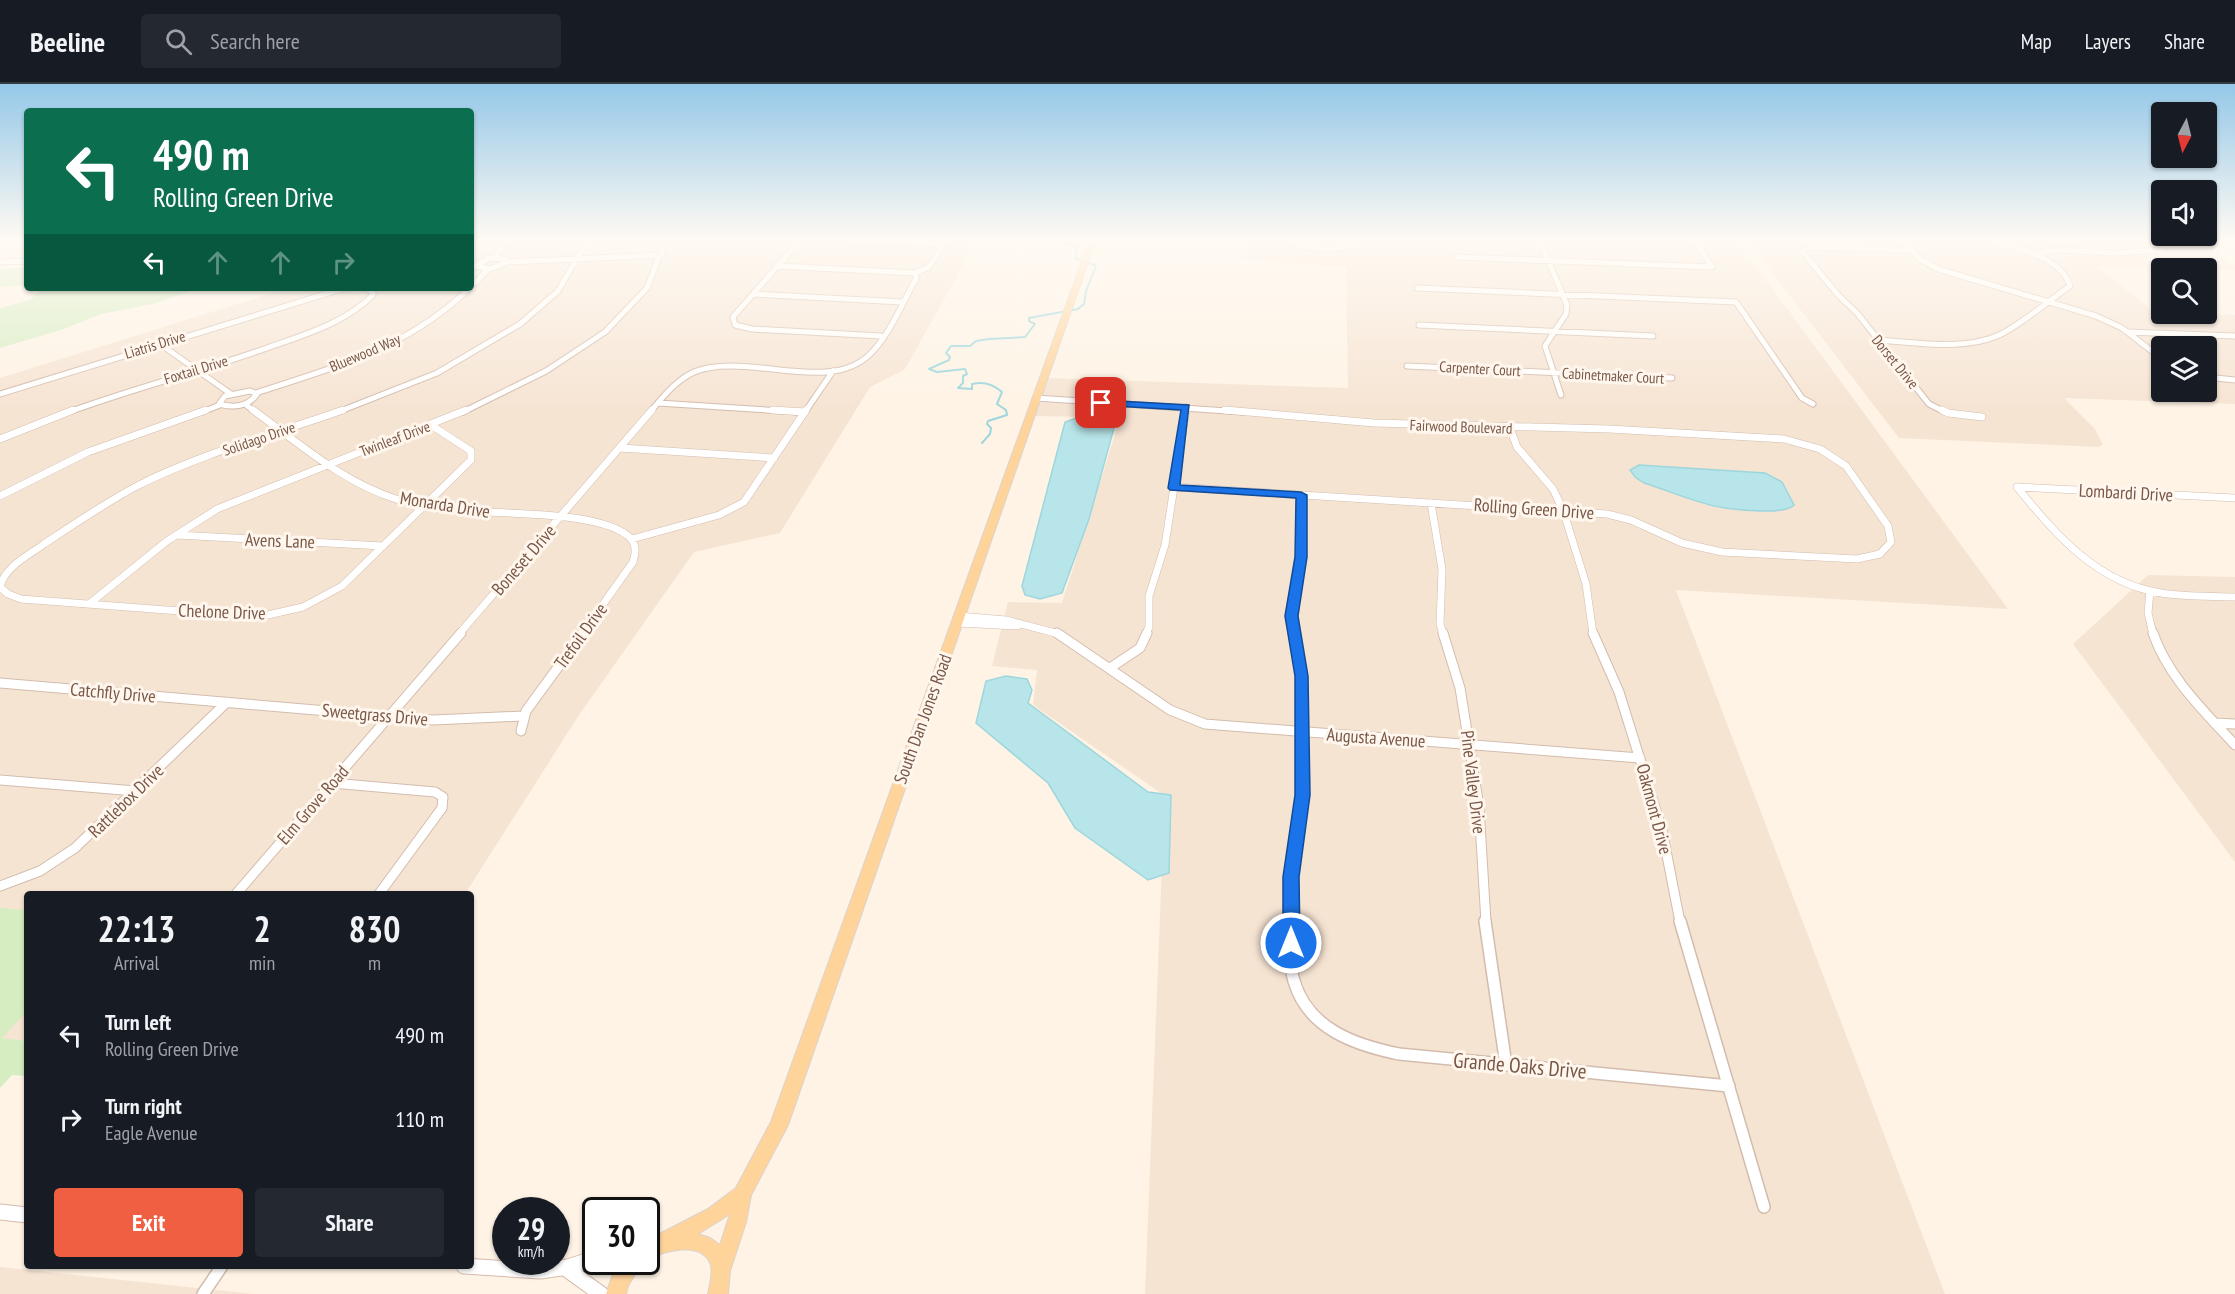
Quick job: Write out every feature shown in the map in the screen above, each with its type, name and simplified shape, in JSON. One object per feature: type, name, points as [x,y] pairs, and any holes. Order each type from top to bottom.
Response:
[{"type":"main road","name":"South Dan Jones Road","points":[[660,1242],[714,1215],[742,1194],[765,1154],[789,1098],[1072,295]]},
{"type":"main road","name":"South Dan Jones Road","points":[[718,1294],[721,1270],[731,1233],[741,1211],[742,1194]]},
{"type":"main road","points":[[660,1244],[684,1238],[704,1244],[715,1254],[721,1270]]},
{"type":"main road","points":[[616,1294],[624,1275]]},
{"type":"street","name":"Liatris Drive","points":[[0,394],[320,295]]},
{"type":"street","name":"Foxtail Drive","points":[[0,439],[101,400],[289,341],[333,324],[370,301],[372,295]]},
{"type":"street","name":"Bluewood Way","points":[[256,393],[367,354],[421,328],[466,295]]},
{"type":"street","name":"Solidago Drive","points":[[89,604],[21,599],[8,594],[0,587],[2,578],[11,567],[78,521],[138,486],[191,463],[360,404],[460,361],[532,315],[553,295]]},
{"type":"street","name":"Twinleaf Drive","points":[[89,604],[193,523],[234,501],[431,425],[484,403],[542,374],[587,346],[619,320],[641,295]]},
{"type":"street","points":[[752,295],[733,317],[735,325],[752,329],[881,336]]},
{"type":"street","points":[[780,295],[902,302]]},
{"type":"street","points":[[632,539],[719,515],[737,507],[747,498],[833,371],[848,368],[866,358],[906,295]]},
{"type":"street","points":[[1561,395],[1545,346],[1552,331],[1567,311],[1563,295]]},
{"type":"street","points":[[1575,295],[1736,302],[1802,398],[1813,404]]},
{"type":"street","name":"Dorset Drive","points":[[1840,295],[1934,408],[1948,413],[1982,417]]},
{"type":"street","points":[[2022,295],[2096,316],[2127,332],[2151,351]]},
{"type":"street","points":[[1877,340],[1955,343],[1990,339],[1999,336],[2057,295]]},
{"type":"street","points":[[1419,325],[1653,336]]},
{"type":"street","points":[[2127,332],[2235,336]]},
{"type":"street","points":[[160,344],[231,394]]},
{"type":"street","name":"Boneset Drive","points":[[389,716],[682,377],[701,369],[733,366],[833,371]]},
{"type":"street","name":"Carpenter Court","points":[[1407,366],[1553,373]]},
{"type":"street","name":"Cabinetmaker Court","points":[[1553,373],[1672,378]]},
{"type":"street","points":[[2217,378],[2235,380]]},
{"type":"street","points":[[0,496],[88,452],[220,405],[245,404],[255,399],[256,393],[250,391],[231,394],[219,401],[220,405]]},
{"type":"street","name":"Fairwood Boulevard","points":[[1035,399],[1186,407],[1351,422],[1609,429],[1773,438],[1820,449],[1846,466],[1888,526],[1891,542],[1886,550]]},
{"type":"street","points":[[658,403],[805,412]]},
{"type":"street","name":"Monarda Drive","points":[[245,404],[328,464],[366,487],[395,498],[424,506],[458,511],[603,523],[620,530],[632,539]]},
{"type":"street","points":[[1110,668],[1140,648],[1147,637],[1149,596],[1166,545],[1186,407]]},
{"type":"street","name":"Chelone Drive","points":[[89,604],[259,617],[303,607],[342,586],[471,460],[471,451],[431,425]]},
{"type":"street","name":"Oakmont Drive","points":[[1510,428],[1517,447],[1553,489],[1563,510],[1586,584],[1593,633],[1619,692],[1662,830],[1682,931],[1764,1207]]},
{"type":"street","points":[[620,448],[774,458]]},
{"type":"street","points":[[2017,487],[2063,542],[2089,564],[2130,585],[2150,591],[2235,597]]},
{"type":"street","name":"Lombardi Drive","points":[[2017,487],[2235,498]]},
{"type":"street","name":"Rolling Green Drive","points":[[1174,488],[1563,510],[1619,516],[1682,543],[1709,550],[1844,559],[1866,558],[1886,550]]},
{"type":"street","points":[[1301,495],[1301,557],[1291,616],[1302,676],[1302,732]]},
{"type":"street","name":"Pine Valley Drive","points":[[1431,502],[1442,569],[1440,624],[1460,688],[1470,745],[1480,821],[1483,903],[1506,1065]]},
{"type":"street","name":"Avens Lane","points":[[177,535],[383,546]]},
{"type":"street","name":"Trefoil Drive","points":[[521,731],[523,716],[630,569],[635,556],[632,539]]},
{"type":"street","points":[[2150,591],[2147,610],[2154,640],[2172,671],[2235,745]]},
{"type":"street","name":"Augusta Avenue","points":[[958,620],[1004,626],[1032,625],[1065,637],[1170,710],[1191,720],[1218,726],[1640,758]]},
{"type":"street","name":"Catchfly Drive","points":[[0,683],[227,702]]},
{"type":"street","name":"Sweetgrass Drive","points":[[227,702],[442,720],[523,716]]},
{"type":"street","name":"Rattlebox Drive","points":[[0,886],[51,867],[80,846],[227,702]]},
{"type":"street","name":"Elm Grove Road","points":[[239,891],[389,716]]},
{"type":"street","points":[[2216,723],[2235,724]]},
{"type":"street","name":"Grande Oaks Drive","points":[[1302,732],[1302,795],[1291,877],[1291,965],[1294,982],[1305,1003],[1319,1022],[1341,1037],[1369,1048],[1399,1054],[1729,1086]]},
{"type":"street","points":[[0,780],[136,791]]},
{"type":"street","points":[[332,783],[435,792],[443,797],[442,808],[381,891]]},
{"type":"street","points":[[0,1212],[24,1215]]},
{"type":"street","points":[[474,1267],[492,1269]]},
{"type":"street","points":[[203,1294],[220,1269]]},
{"type":"street","points":[[570,1273],[592,1285],[601,1294]]},
{"type":"shaded area","points":[[265,295],[946,295],[905,369],[870,387],[780,533],[694,552],[579,715],[467,891],[24,891],[24,915],[0,912],[0,378]]},
{"type":"shaded area","points":[[1346,295],[1778,295],[2008,609],[1676,590],[1945,1294],[1145,1294],[1163,840],[1171,800],[1033,705],[1037,670],[992,666],[1008,602],[1062,603],[1117,428],[1112,420],[1093,417],[1034,416],[1048,378],[1348,388]]},
{"type":"shaded area","points":[[1789,295],[2133,295],[2151,310],[2151,324],[2217,324],[2217,314],[2235,315],[2235,404],[2178,402],[2217,402],[2217,336],[2151,336],[2151,401],[2064,398],[2095,429],[2103,445],[2098,447],[1899,438]]},
{"type":"shaded area","points":[[2148,575],[2235,577],[2235,862],[2073,644]]},
{"type":"shaded area","points":[[24,1013],[24,1041],[1,1038]]},
{"type":"shaded area","points":[[0,1267],[253,1294],[0,1294]]},
{"type":"green space","points":[[35,295],[178,295],[153,304],[101,314],[64,329],[0,348],[0,308],[30,300]]},
{"type":"green space","points":[[0,908],[24,910],[24,1014],[2,1038],[24,1041],[24,1076],[12,1075],[0,1088]]},
{"type":"water","points":[[1093,417],[1112,420],[1114,428],[1089,519],[1062,593],[1040,599],[1025,595],[1022,586],[1065,422],[1077,418]]},
{"type":"water","points":[[1639,465],[1765,473],[1782,482],[1794,505],[1781,510],[1761,511],[1705,504],[1644,483],[1630,470]]},
{"type":"water","points":[[1006,676],[1027,679],[1032,690],[1028,703],[1148,792],[1171,795],[1169,873],[1148,880],[1075,828],[1048,783],[976,723],[986,681]]},
{"type":"waterway","points":[[982,443],[990,434],[991,428],[987,424],[988,421],[1007,415],[1006,410],[997,404],[1002,392],[984,383],[972,384],[972,389],[958,388],[963,383],[963,376],[967,374],[965,369],[937,372],[929,369],[949,360],[950,357],[946,353],[951,346],[970,346],[976,341],[989,339],[1025,337],[1035,324],[1029,321],[1029,318],[1078,309],[1084,304],[1085,295]]},
{"type":"route","points":[[1101,403],[1186,407],[1174,488],[1301,495],[1301,557],[1291,616],[1302,676],[1302,795],[1291,877],[1291,943]]}]
